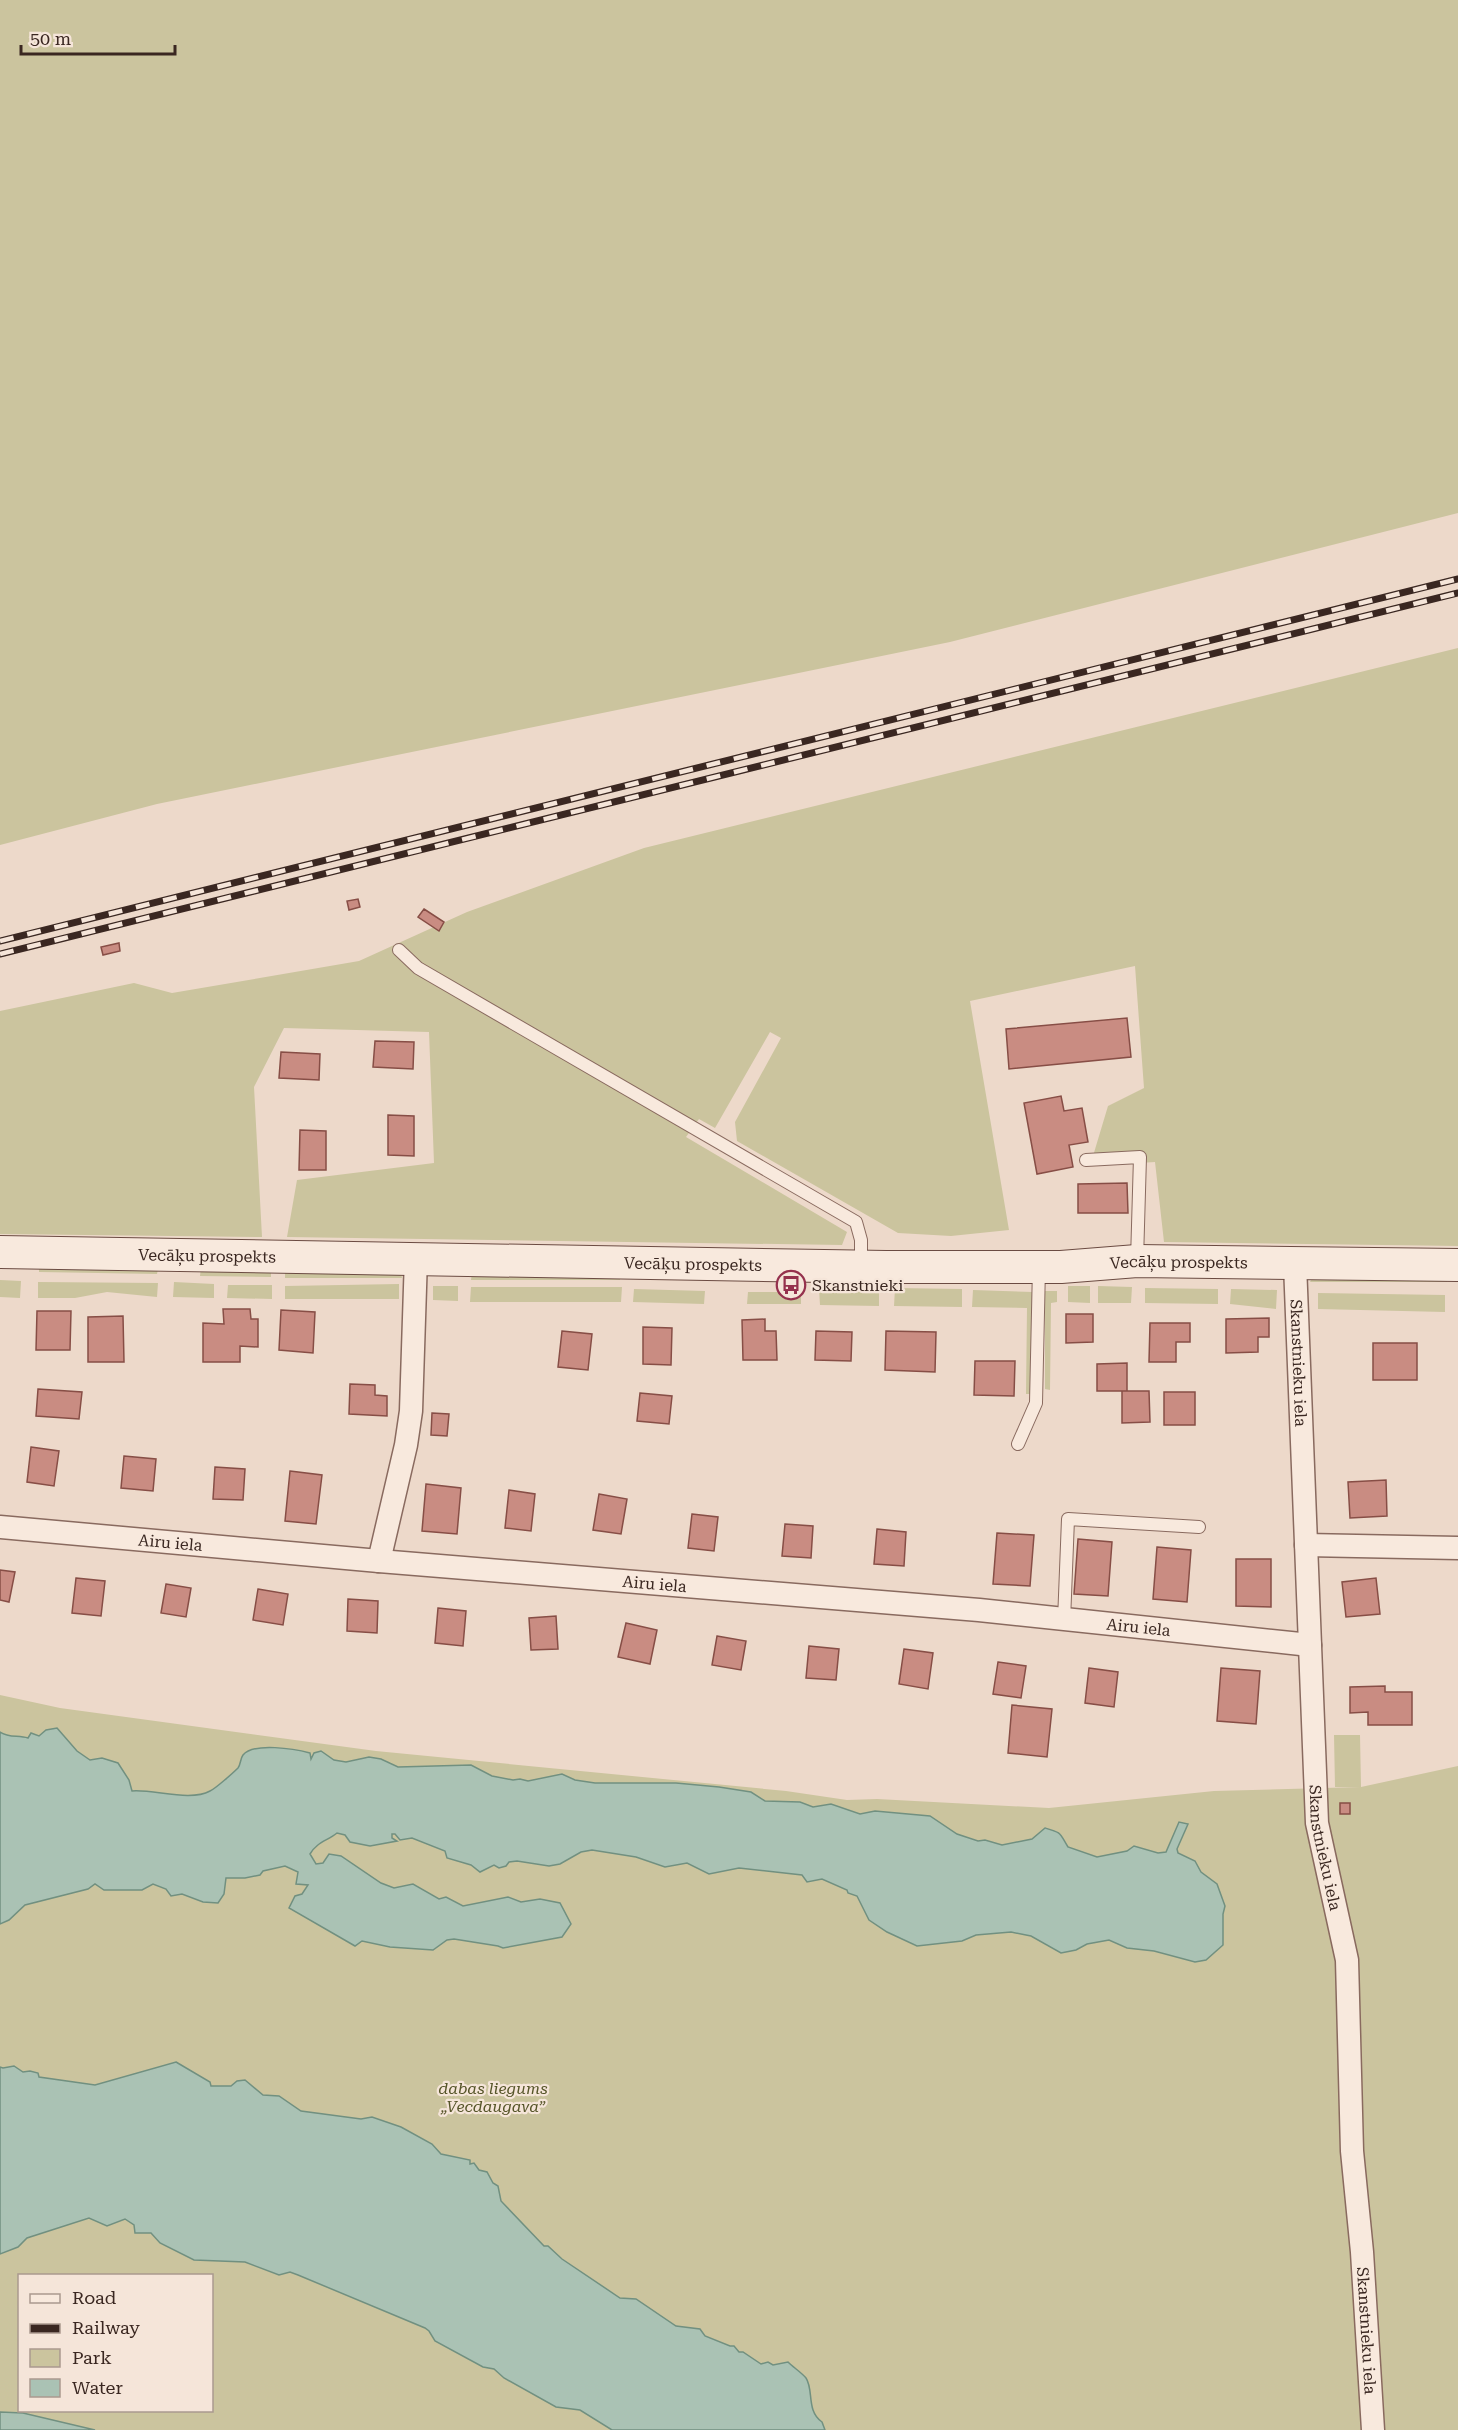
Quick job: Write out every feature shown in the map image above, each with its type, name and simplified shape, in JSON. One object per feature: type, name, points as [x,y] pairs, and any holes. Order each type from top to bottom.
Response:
[{"type":"main road","name":"Vecāķu prospekts","points":[[0,1252],[861,1266],[1039,1267],[1137,1261],[1458,1265]]},
{"type":"street","points":[[380,1561],[411,1412],[416,1257]]},
{"type":"street","name":"Skanstnieku iela","points":[[1294,1263],[1317,1824],[1347,1960],[1352,2151],[1362,2252],[1373,2430]]},
{"type":"street","name":"Airu iela","points":[[0,1527],[967,1609],[1064,1621],[1310,1645]]},
{"type":"street","points":[[1306,1545],[1458,1548]]},
{"type":"lane","points":[[399,950],[418,968],[856,1222],[861,1240],[861,1266]]},
{"type":"lane","points":[[1086,1160],[1140,1157],[1137,1261]]},
{"type":"lane","points":[[1018,1444],[1036,1403],[1039,1267]]},
{"type":"lane","points":[[1064,1621],[1068,1520],[1198,1527]]},
{"type":"green space","points":[[0,0],[1458,0],[1458,513],[950,642],[157,804],[0,845]]},
{"type":"green space","points":[[1458,648],[1458,1246],[1164,1242],[1155,1162],[1090,1166],[1108,1106],[1144,1088],[1135,966],[970,1001],[1009,1230],[951,1236],[898,1233],[737,1141],[735,1122],[781,1038],[770,1032],[715,1128],[699,1119],[686,1137],[847,1232],[842,1245],[287,1237],[297,1180],[434,1163],[429,1032],[284,1028],[254,1087],[262,1237],[0,1234],[0,1011],[134,983],[172,993],[359,961],[467,912],[644,848]]},
{"type":"green space","points":[[39,1266],[158,1269],[157,1274],[39,1272]]},
{"type":"green space","points":[[201,1267],[271,1269],[271,1277],[200,1276]]},
{"type":"green space","points":[[285,1268],[401,1273],[402,1278],[285,1278]]},
{"type":"green space","points":[[472,1272],[621,1272],[620,1280],[471,1280]]},
{"type":"green space","points":[[1312,1278],[1447,1278],[1447,1282],[1310,1282]]},
{"type":"green space","points":[[0,1280],[21,1281],[20,1298],[0,1297]]},
{"type":"green space","points":[[38,1282],[158,1283],[157,1297],[107,1292],[75,1298],[38,1298]]},
{"type":"green space","points":[[174,1282],[214,1284],[214,1298],[173,1297]]},
{"type":"green space","points":[[399,1284],[399,1299],[285,1299],[285,1286]]},
{"type":"green space","points":[[228,1285],[272,1285],[272,1299],[227,1298]]},
{"type":"green space","points":[[433,1286],[458,1286],[458,1301],[433,1300]]},
{"type":"green space","points":[[1068,1286],[1090,1286],[1090,1303],[1068,1302]]},
{"type":"green space","points":[[1098,1286],[1132,1287],[1131,1303],[1098,1303]]},
{"type":"green space","points":[[471,1287],[622,1287],[621,1302],[470,1302]]},
{"type":"green space","points":[[895,1288],[962,1289],[962,1307],[894,1306]]},
{"type":"green space","points":[[1145,1288],[1218,1289],[1218,1304],[1145,1303]]},
{"type":"green space","points":[[634,1289],[705,1291],[704,1304],[633,1302]]},
{"type":"green space","points":[[819,1289],[879,1289],[879,1306],[820,1305]]},
{"type":"green space","points":[[1231,1289],[1277,1290],[1276,1309],[1230,1304]]},
{"type":"green space","points":[[973,1290],[1033,1292],[1031,1394],[1026,1394],[1027,1308],[972,1307]]},
{"type":"green space","points":[[1045,1291],[1057,1291],[1057,1302],[1051,1303],[1050,1390],[1045,1389]]},
{"type":"green space","points":[[748,1292],[801,1292],[801,1304],[747,1304]]},
{"type":"green space","points":[[1318,1293],[1445,1295],[1445,1312],[1318,1309]]},
{"type":"green space","name":"dabas liegums „Vecdaugava”","points":[[0,1695],[60,1708],[376,1751],[786,1791],[847,1800],[877,1799],[1049,1808],[1214,1791],[1360,1787],[1335,1787],[1334,1735],[1360,1735],[1361,1787],[1458,1766],[1458,2430],[0,2430]]},
{"type":"water","points":[[57,1728],[77,1751],[90,1760],[102,1758],[118,1763],[129,1780],[132,1791],[182,1795],[202,1794],[212,1790],[238,1768],[243,1755],[248,1751],[275,1748],[310,1753],[311,1759],[314,1753],[321,1751],[334,1760],[346,1762],[369,1757],[381,1759],[398,1767],[471,1765],[492,1776],[513,1780],[528,1781],[562,1774],[575,1780],[595,1783],[676,1783],[719,1787],[751,1792],[765,1801],[800,1802],[813,1807],[831,1804],[860,1814],[875,1811],[930,1816],[957,1834],[978,1841],[985,1840],[1002,1845],[1032,1839],[1045,1828],[1060,1834],[1068,1847],[1097,1857],[1127,1851],[1134,1846],[1158,1853],[1166,1852],[1179,1822],[1188,1824],[1177,1849],[1178,1853],[1195,1861],[1201,1872],[1217,1884],[1225,1906],[1223,1945],[1206,1960],[1195,1962],[1154,1951],[1127,1948],[1109,1940],[1087,1944],[1076,1950],[1061,1953],[1031,1936],[1011,1932],[976,1935],[962,1941],[917,1946],[887,1932],[869,1920],[857,1896],[822,1879],[807,1882],[802,1875],[739,1868],[709,1874],[687,1863],[665,1867],[636,1857],[592,1850],[581,1852],[560,1864],[549,1866],[517,1861],[509,1862],[506,1866],[499,1868],[494,1865],[480,1872],[471,1865],[447,1858],[445,1851],[412,1838],[400,1840],[392,1834],[392,1838],[397,1841],[370,1846],[350,1842],[345,1835],[337,1833],[319,1844],[310,1854],[316,1864],[323,1863],[329,1854],[341,1856],[381,1883],[394,1888],[413,1884],[439,1899],[446,1897],[463,1906],[508,1897],[521,1902],[540,1899],[560,1903],[571,1924],[562,1937],[503,1948],[454,1939],[447,1940],[433,1950],[390,1947],[362,1941],[355,1946],[289,1908],[295,1896],[302,1894],[308,1885],[296,1884],[298,1872],[285,1866],[263,1871],[260,1875],[226,1878],[224,1894],[218,1903],[203,1902],[182,1894],[171,1896],[166,1889],[153,1884],[142,1890],[104,1890],[95,1884],[88,1889],[25,1905],[9,1920],[0,1924],[0,1732],[28,1738],[31,1733],[39,1736],[46,1730]]},
{"type":"water","points":[[176,2062],[210,2082],[211,2086],[231,2086],[237,2081],[245,2080],[263,2095],[279,2096],[301,2111],[361,2119],[372,2117],[401,2127],[432,2144],[441,2154],[470,2160],[470,2164],[474,2163],[479,2170],[487,2172],[493,2183],[498,2186],[501,2201],[544,2246],[548,2246],[562,2259],[620,2298],[636,2299],[676,2326],[700,2329],[705,2336],[734,2346],[739,2352],[743,2352],[761,2364],[768,2362],[773,2365],[788,2362],[806,2378],[814,2412],[825,2430],[612,2430],[580,2410],[556,2407],[504,2378],[494,2369],[483,2367],[435,2341],[425,2328],[290,2272],[279,2275],[245,2262],[194,2260],[160,2243],[151,2233],[135,2233],[134,2225],[125,2219],[107,2226],[89,2218],[27,2238],[18,2247],[0,2254],[0,2067],[14,2066],[23,2072],[38,2073],[39,2077],[95,2085]]},
{"type":"water","points":[[0,2412],[23,2413],[95,2430],[0,2430]]},
{"type":"building","points":[[358,899],[360,907],[349,910],[347,901]]},
{"type":"building","points":[[424,909],[444,922],[439,931],[418,917]]},
{"type":"building","points":[[119,943],[120,951],[103,955],[101,947]]},
{"type":"building","points":[[1127,1018],[1131,1057],[1009,1069],[1006,1029]]},
{"type":"building","points":[[375,1041],[414,1042],[413,1069],[373,1067]]},
{"type":"building","points":[[281,1052],[320,1054],[319,1080],[279,1078]]},
{"type":"building","points":[[1061,1096],[1064,1111],[1082,1108],[1088,1142],[1069,1145],[1073,1167],[1037,1174],[1024,1103]]},
{"type":"building","points":[[388,1115],[414,1116],[414,1156],[388,1155]]},
{"type":"building","points":[[300,1130],[326,1131],[326,1170],[299,1170]]},
{"type":"building","points":[[1127,1183],[1128,1213],[1078,1213],[1078,1184]]},
{"type":"building","points":[[223,1309],[250,1309],[251,1319],[258,1319],[258,1347],[240,1346],[240,1362],[203,1362],[203,1323],[224,1324]]},
{"type":"building","points":[[281,1310],[315,1312],[313,1353],[279,1350]]},
{"type":"building","points":[[37,1311],[71,1311],[70,1350],[36,1350]]},
{"type":"building","points":[[1066,1314],[1093,1314],[1093,1342],[1066,1343]]},
{"type":"building","points":[[123,1316],[124,1362],[88,1362],[88,1317]]},
{"type":"building","points":[[1269,1318],[1269,1337],[1258,1337],[1258,1352],[1226,1353],[1226,1319]]},
{"type":"building","points":[[765,1319],[765,1331],[776,1331],[777,1360],[743,1360],[742,1320]]},
{"type":"building","points":[[1150,1323],[1190,1323],[1190,1342],[1176,1342],[1176,1362],[1149,1362]]},
{"type":"building","points":[[643,1327],[672,1328],[671,1365],[643,1364]]},
{"type":"building","points":[[562,1331],[592,1334],[588,1370],[558,1367]]},
{"type":"building","points":[[816,1331],[852,1332],[851,1361],[815,1360]]},
{"type":"building","points":[[886,1331],[936,1332],[935,1372],[885,1370]]},
{"type":"building","points":[[1373,1343],[1417,1343],[1417,1380],[1373,1380]]},
{"type":"building","points":[[975,1361],[1015,1361],[1014,1396],[974,1395]]},
{"type":"building","points":[[1127,1363],[1127,1391],[1097,1391],[1097,1364]]},
{"type":"building","points":[[350,1384],[375,1385],[375,1395],[387,1396],[387,1416],[349,1414]]},
{"type":"building","points":[[38,1389],[82,1392],[79,1419],[36,1416]]},
{"type":"building","points":[[1122,1391],[1149,1391],[1150,1422],[1122,1423]]},
{"type":"building","points":[[1164,1392],[1195,1392],[1195,1425],[1164,1425]]},
{"type":"building","points":[[640,1393],[672,1396],[669,1424],[637,1421]]},
{"type":"building","points":[[432,1413],[449,1414],[447,1436],[431,1435]]},
{"type":"building","points":[[31,1447],[59,1451],[54,1486],[27,1482]]},
{"type":"building","points":[[124,1456],[156,1459],[153,1491],[121,1488]]},
{"type":"building","points":[[215,1467],[245,1469],[243,1500],[213,1499]]},
{"type":"building","points":[[290,1471],[322,1475],[316,1524],[285,1521]]},
{"type":"building","points":[[1386,1480],[1387,1516],[1350,1518],[1348,1482]]},
{"type":"building","points":[[426,1484],[461,1488],[457,1534],[422,1531]]},
{"type":"building","points":[[509,1490],[535,1494],[531,1531],[505,1528]]},
{"type":"building","points":[[599,1494],[627,1499],[621,1534],[593,1530]]},
{"type":"building","points":[[692,1514],[718,1517],[714,1551],[688,1548]]},
{"type":"building","points":[[785,1524],[813,1526],[811,1558],[782,1556]]},
{"type":"building","points":[[877,1529],[906,1532],[904,1566],[874,1564]]},
{"type":"building","points":[[997,1533],[1034,1535],[1030,1586],[993,1584]]},
{"type":"building","points":[[1078,1539],[1112,1542],[1108,1596],[1074,1594]]},
{"type":"building","points":[[1157,1547],[1191,1550],[1187,1602],[1153,1599]]},
{"type":"building","points":[[1236,1559],[1271,1559],[1271,1607],[1236,1606]]},
{"type":"building","points":[[0,1570],[15,1572],[9,1602],[0,1600]]},
{"type":"building","points":[[76,1578],[105,1581],[101,1616],[72,1613]]},
{"type":"building","points":[[1376,1578],[1380,1614],[1346,1617],[1342,1582]]},
{"type":"building","points":[[166,1584],[191,1588],[186,1617],[161,1613]]},
{"type":"building","points":[[258,1589],[288,1594],[283,1625],[253,1620]]},
{"type":"building","points":[[348,1599],[378,1601],[377,1633],[347,1631]]},
{"type":"building","points":[[438,1608],[466,1611],[463,1646],[435,1643]]},
{"type":"building","points":[[556,1616],[558,1649],[531,1650],[529,1618]]},
{"type":"building","points":[[626,1623],[657,1630],[650,1664],[618,1657]]},
{"type":"building","points":[[717,1636],[746,1641],[741,1670],[712,1665]]},
{"type":"building","points":[[809,1646],[839,1649],[836,1680],[806,1678]]},
{"type":"building","points":[[904,1649],[933,1653],[928,1689],[899,1684]]},
{"type":"building","points":[[998,1662],[1026,1666],[1021,1698],[993,1694]]},
{"type":"building","points":[[1089,1668],[1118,1672],[1114,1707],[1085,1703]]},
{"type":"building","points":[[1221,1668],[1260,1671],[1256,1724],[1217,1721]]},
{"type":"building","points":[[1385,1686],[1385,1692],[1412,1692],[1412,1725],[1368,1725],[1368,1712],[1350,1713],[1350,1687]]},
{"type":"building","points":[[1012,1705],[1052,1709],[1047,1757],[1008,1753]]},
{"type":"building","points":[[1340,1803],[1350,1803],[1350,1814],[1340,1814]]},
{"type":"railway","points":[[0,941],[1458,579]]},
{"type":"railway","points":[[0,954],[1458,593]]},
{"type":"place","name":"Skanstnieki","points":[[791,1285]]}]
